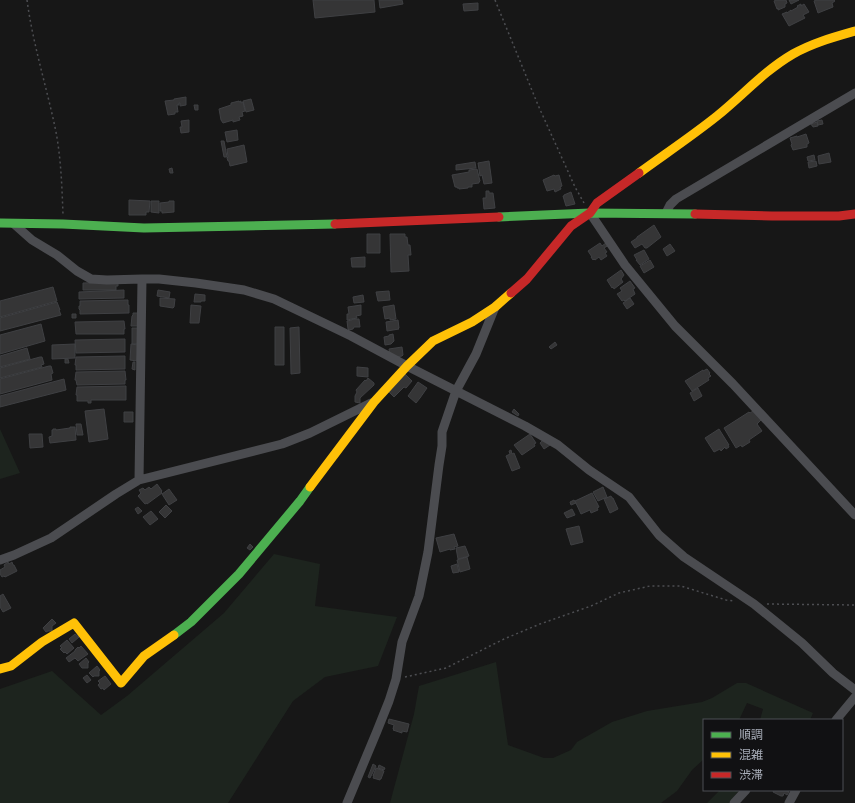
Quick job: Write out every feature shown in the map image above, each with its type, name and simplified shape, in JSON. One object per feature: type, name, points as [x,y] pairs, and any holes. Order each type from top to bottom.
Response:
[{"type":"street","points":[[0,669],[11,666],[42,642],[74,623],[121,683],[144,656],[191,622],[239,574],[300,501],[374,402],[407,366],[433,341],[472,322],[495,307],[527,279],[572,226],[590,213],[597,204],[718,115],[759,78],[793,54],[818,42],[855,31]]},
{"type":"street","points":[[666,213],[670,205],[676,199],[855,94]]},
{"type":"street","points":[[590,213],[625,264],[675,326],[733,384],[855,515]]},
{"type":"street","points":[[0,223],[144,228],[297,225],[590,213],[666,213],[772,216],[839,216],[855,214]]},
{"type":"street","points":[[14,224],[32,240],[56,255],[77,272],[91,279],[142,279],[196,282],[244,290],[274,299],[351,336],[525,426],[558,445],[590,470],[629,497],[659,535],[684,557],[754,604],[802,642],[833,674],[855,690]]},
{"type":"street","points":[[139,480],[142,279]]},
{"type":"street","points":[[347,803],[378,731],[389,701],[396,679],[402,642],[419,596],[427,559],[442,446],[442,432],[456,391],[476,354],[495,307]]},
{"type":"street","points":[[0,560],[50,538],[139,480],[282,444],[310,433],[374,402]]},
{"type":"street","points":[[837,719],[855,697]]},
{"type":"street","points":[[734,803],[745,791]]},
{"type":"street","points":[[790,803],[796,791]]},
{"type":"path","points":[[27,0],[30,22],[56,133],[61,178],[63,224]]},
{"type":"path","points":[[495,0],[562,160],[590,213]]},
{"type":"path","points":[[396,679],[446,668],[504,639],[591,606],[619,593],[650,586],[681,586],[733,601]]},
{"type":"path","points":[[754,604],[855,605]]},
{"type":"shaded area","points":[[0,429],[20,473],[0,479]]},
{"type":"shaded area","points":[[274,554],[320,564],[315,606],[397,617],[378,666],[325,677],[293,701],[228,803],[0,803],[0,689],[52,671],[101,715],[127,696],[224,613]]},
{"type":"shaded area","points":[[496,662],[508,745],[544,758],[553,758],[571,750],[577,742],[612,722],[647,711],[702,702],[712,698],[737,683],[746,683],[813,713],[810,719],[760,719],[763,709],[747,703],[739,719],[703,719],[703,760],[692,770],[677,791],[661,803],[390,803],[414,714],[419,686]]},
{"type":"shaded area","points":[[719,791],[738,791],[729,803],[707,803]]},
{"type":"building","points":[[313,0],[374,0],[375,12],[315,18]]},
{"type":"building","points":[[379,0],[402,0],[403,4],[380,8]]},
{"type":"building","points":[[786,0],[787,3],[785,4],[785,7],[778,10],[774,1]]},
{"type":"building","points":[[789,0],[799,0],[791,4]]},
{"type":"building","points":[[814,1],[835,1],[832,3],[833,7],[818,13]]},
{"type":"building","points":[[478,3],[478,10],[464,11],[463,4]]},
{"type":"building","points":[[801,4],[801,6],[804,4],[809,12],[803,15],[805,18],[789,26],[782,14],[791,11]]},
{"type":"building","points":[[186,97],[186,105],[180,106],[179,103],[179,105],[177,105],[178,112],[168,115],[165,101]]},
{"type":"building","points":[[251,99],[254,110],[246,112],[243,101]]},
{"type":"building","points":[[241,101],[241,103],[243,102],[245,111],[242,112],[243,116],[239,117],[240,120],[233,122],[233,120],[223,123],[219,109]]},
{"type":"building","points":[[194,105],[198,105],[198,110],[195,110]]},
{"type":"building","points":[[189,120],[189,132],[181,133],[181,121]]},
{"type":"building","points":[[822,120],[823,124],[818,125],[817,121]]},
{"type":"building","points":[[817,122],[818,126],[813,127],[811,125],[811,124]]},
{"type":"building","points":[[237,130],[238,140],[227,142],[225,132]]},
{"type":"building","points":[[806,134],[809,143],[807,144],[807,147],[793,150],[790,138]]},
{"type":"building","points":[[221,141],[224,141],[227,157],[224,157]]},
{"type":"building","points":[[244,145],[247,162],[230,166],[227,158],[227,149]]},
{"type":"building","points":[[829,153],[831,162],[819,164],[818,156]]},
{"type":"building","points":[[814,155],[815,160],[808,161],[807,157]]},
{"type":"building","points":[[489,161],[492,183],[484,184],[482,175],[480,176],[478,163]]},
{"type":"building","points":[[816,161],[817,166],[809,168],[808,162]]},
{"type":"building","points":[[475,162],[476,168],[456,170],[456,165]]},
{"type":"building","points":[[172,168],[173,173],[170,173],[169,169]]},
{"type":"building","points":[[477,169],[480,181],[479,183],[472,184],[472,187],[468,188],[459,189],[455,187],[452,175]]},
{"type":"building","points":[[554,175],[559,175],[562,186],[560,187],[561,189],[555,192],[554,189],[547,191],[543,180]]},
{"type":"building","points":[[486,191],[493,193],[495,208],[484,209],[483,198],[486,198]]},
{"type":"building","points":[[571,192],[575,204],[566,206],[563,196]]},
{"type":"building","points":[[129,200],[150,201],[149,212],[146,212],[146,215],[129,215]]},
{"type":"building","points":[[151,201],[159,201],[159,213],[151,212]]},
{"type":"building","points":[[174,201],[174,212],[162,213],[162,211],[160,211],[160,203]]},
{"type":"building","points":[[654,225],[661,237],[647,248],[645,248],[642,244],[635,248],[631,242]]},
{"type":"building","points":[[367,234],[380,234],[380,253],[367,253]]},
{"type":"building","points":[[390,234],[405,234],[405,237],[407,237],[411,255],[408,255],[409,271],[391,272]]},
{"type":"building","points":[[607,242],[609,245],[604,248],[607,252],[605,253],[607,256],[601,260],[599,257],[593,260],[588,251],[600,243],[602,246]]},
{"type":"building","points":[[670,244],[675,251],[667,256],[663,249]]},
{"type":"building","points":[[644,250],[649,259],[640,265],[634,255]]},
{"type":"building","points":[[365,257],[365,267],[352,267],[351,258]]},
{"type":"building","points":[[650,260],[654,267],[644,273],[640,266]]},
{"type":"building","points":[[621,270],[624,275],[621,279],[623,282],[614,289],[607,280]]},
{"type":"building","points":[[630,281],[635,288],[633,289],[635,294],[625,301],[622,301],[617,294],[622,291],[620,288]]},
{"type":"building","points":[[83,283],[118,283],[118,286],[116,286],[116,290],[83,290]]},
{"type":"building","points":[[53,287],[57,301],[0,317],[0,301]]},
{"type":"building","points":[[124,290],[124,298],[79,299],[79,292]]},
{"type":"building","points":[[158,290],[170,292],[169,298],[157,296]]},
{"type":"building","points":[[389,291],[390,300],[378,301],[376,292]]},
{"type":"building","points":[[195,294],[205,295],[205,301],[194,302]]},
{"type":"building","points":[[363,295],[364,302],[354,303],[353,297]]},
{"type":"building","points":[[160,298],[175,299],[174,307],[160,306]]},
{"type":"building","points":[[630,298],[634,304],[627,309],[623,303]]},
{"type":"building","points":[[128,300],[129,313],[80,314],[80,301]]},
{"type":"building","points":[[57,302],[61,315],[0,331],[0,318]]},
{"type":"building","points":[[191,305],[201,306],[199,323],[190,323]]},
{"type":"building","points":[[361,305],[361,315],[356,316],[357,318],[347,320],[347,314],[349,314],[348,307]]},
{"type":"building","points":[[394,305],[396,319],[385,319],[383,307]]},
{"type":"building","points":[[133,313],[138,313],[138,326],[131,326]]},
{"type":"building","points":[[72,314],[76,314],[76,318],[72,318]]},
{"type":"building","points":[[359,319],[360,327],[354,327],[353,329],[349,330],[347,321]]},
{"type":"building","points":[[398,320],[399,329],[387,331],[386,322]]},
{"type":"building","points":[[124,321],[124,334],[76,334],[75,322]]},
{"type":"building","points":[[41,324],[45,341],[0,354],[0,335]]},
{"type":"building","points":[[275,327],[284,327],[284,365],[275,365]]},
{"type":"building","points":[[299,327],[300,373],[291,374],[290,328]]},
{"type":"building","points":[[132,328],[138,328],[138,344],[132,344]]},
{"type":"building","points":[[393,334],[394,341],[391,344],[385,345],[384,337]]},
{"type":"building","points":[[125,339],[125,352],[76,353],[75,340]]},
{"type":"building","points":[[555,342],[557,345],[551,349],[549,347]]},
{"type":"building","points":[[75,344],[75,358],[52,359],[52,345]]},
{"type":"building","points":[[131,344],[138,345],[137,361],[130,360]]},
{"type":"building","points":[[402,347],[402,356],[396,357],[390,355],[389,349]]},
{"type":"building","points":[[27,348],[30,359],[0,367],[0,356]]},
{"type":"building","points":[[125,356],[125,369],[76,370],[76,357]]},
{"type":"building","points":[[42,357],[44,364],[41,365],[42,367],[0,378],[0,368]]},
{"type":"building","points":[[65,359],[68,359],[69,363],[65,363]]},
{"type":"building","points":[[133,362],[135,362],[135,370],[132,369]]},
{"type":"building","points":[[51,366],[53,373],[51,374],[52,380],[0,394],[0,379]]},
{"type":"building","points":[[357,367],[368,368],[368,377],[357,376]]},
{"type":"building","points":[[707,369],[711,376],[708,378],[709,380],[692,391],[685,381]]},
{"type":"building","points":[[125,371],[125,384],[77,385],[75,380],[76,372]]},
{"type":"building","points":[[403,372],[412,381],[406,388],[404,387],[394,397],[386,389]]},
{"type":"building","points":[[368,378],[374,383],[374,385],[360,398],[360,403],[355,402],[356,390]]},
{"type":"building","points":[[64,379],[66,390],[0,407],[0,396]]},
{"type":"building","points":[[418,382],[427,388],[416,403],[408,396]]},
{"type":"building","points":[[126,386],[126,400],[91,400],[91,403],[88,403],[88,401],[77,401],[77,387]]},
{"type":"building","points":[[698,388],[702,396],[694,401],[690,393]]},
{"type":"building","points":[[104,409],[108,439],[89,442],[85,411]]},
{"type":"building","points":[[514,409],[519,414],[518,416],[512,412]]},
{"type":"building","points":[[753,411],[761,420],[757,424],[762,431],[749,440],[750,442],[742,447],[741,445],[736,448],[724,428]]},
{"type":"building","points":[[124,412],[133,412],[133,422],[124,422]]},
{"type":"building","points":[[76,424],[81,424],[83,435],[77,435]]},
{"type":"building","points":[[75,427],[76,440],[50,443],[49,437],[52,436],[53,429],[56,430]]},
{"type":"building","points":[[719,429],[729,447],[726,449],[725,447],[721,451],[720,449],[714,452],[705,438]]},
{"type":"building","points":[[29,434],[42,434],[43,447],[30,448]]},
{"type":"building","points":[[530,434],[536,443],[534,444],[535,446],[522,455],[514,445]]},
{"type":"building","points":[[545,438],[550,445],[544,449],[540,443]]},
{"type":"building","points":[[511,450],[512,454],[514,453],[520,468],[512,471],[506,456],[510,454],[509,451]]},
{"type":"building","points":[[157,484],[162,493],[145,504],[138,496],[141,493],[139,490],[143,488],[145,490],[149,487],[151,489]]},
{"type":"building","points":[[603,487],[607,497],[598,501],[593,492]]},
{"type":"building","points":[[169,489],[177,500],[169,505],[162,494]]},
{"type":"building","points":[[592,493],[599,507],[597,508],[598,510],[591,513],[590,510],[581,514],[575,501]]},
{"type":"building","points":[[611,496],[618,509],[610,513],[604,499]]},
{"type":"building","points":[[574,500],[576,503],[571,505],[570,502]]},
{"type":"building","points":[[166,505],[172,511],[165,518],[159,512]]},
{"type":"building","points":[[138,507],[142,511],[138,514],[135,509]]},
{"type":"building","points":[[572,509],[575,515],[567,518],[564,513]]},
{"type":"building","points":[[151,511],[158,519],[150,525],[143,517]]},
{"type":"building","points":[[579,526],[583,542],[571,545],[566,529]]},
{"type":"building","points":[[454,534],[458,546],[454,547],[455,549],[440,552],[436,538]]},
{"type":"building","points":[[250,544],[253,547],[250,550],[247,548]]},
{"type":"building","points":[[465,546],[469,556],[458,559],[456,548]]},
{"type":"building","points":[[467,557],[470,569],[460,572],[457,560]]},
{"type":"building","points":[[8,562],[9,564],[12,562],[17,571],[2,577],[0,570],[5,567],[4,565]]},
{"type":"building","points":[[457,564],[459,572],[453,573],[451,566]]},
{"type":"building","points":[[3,594],[11,608],[3,612],[0,607],[0,596]]},
{"type":"building","points":[[52,619],[56,623],[52,626],[52,631],[46,632],[43,628]]},
{"type":"building","points":[[75,634],[79,637],[72,643],[69,639]]},
{"type":"building","points":[[67,640],[74,648],[67,654],[60,649],[62,648],[60,646]]},
{"type":"building","points":[[81,646],[88,654],[78,661],[75,658],[69,662],[66,658]]},
{"type":"building","points":[[86,658],[89,662],[88,668],[82,668],[79,664]]},
{"type":"building","points":[[97,666],[100,670],[99,676],[93,677],[89,673]]},
{"type":"building","points":[[87,675],[91,680],[87,683],[83,678]]},
{"type":"building","points":[[105,676],[111,684],[104,690],[98,685],[100,683],[98,681]]},
{"type":"building","points":[[389,719],[409,724],[407,732],[402,731],[402,733],[393,730],[394,725],[388,723]]},
{"type":"building","points":[[373,764],[376,766],[370,778],[368,777]]},
{"type":"building","points":[[379,765],[385,768],[384,770],[378,768]]},
{"type":"building","points":[[376,768],[384,771],[380,780],[373,778]]},
{"type":"building","points":[[773,792],[789,792],[787,795],[784,793],[783,796],[781,796]]},
{"type":"traffic: fast","points":[[499,217],[590,213],[695,214]]},
{"type":"traffic: fast","points":[[0,223],[144,228],[335,224]]},
{"type":"traffic: fast","points":[[174,635],[191,622],[239,574],[310,487]]},
{"type":"traffic: slow","points":[[639,173],[708,123],[782,61],[808,47],[855,31]]},
{"type":"traffic: slow","points":[[310,487],[374,402],[407,366],[433,341],[472,322],[495,307],[511,293]]},
{"type":"traffic: slow","points":[[0,669],[11,666],[42,642],[74,623],[121,683],[144,656],[174,635]]},
{"type":"traffic: jam","points":[[511,293],[527,279],[571,226],[590,213],[597,203],[639,173]]},
{"type":"traffic: jam","points":[[695,214],[772,216],[839,216],[855,214]]},
{"type":"traffic: jam","points":[[335,224],[499,217]]}]
